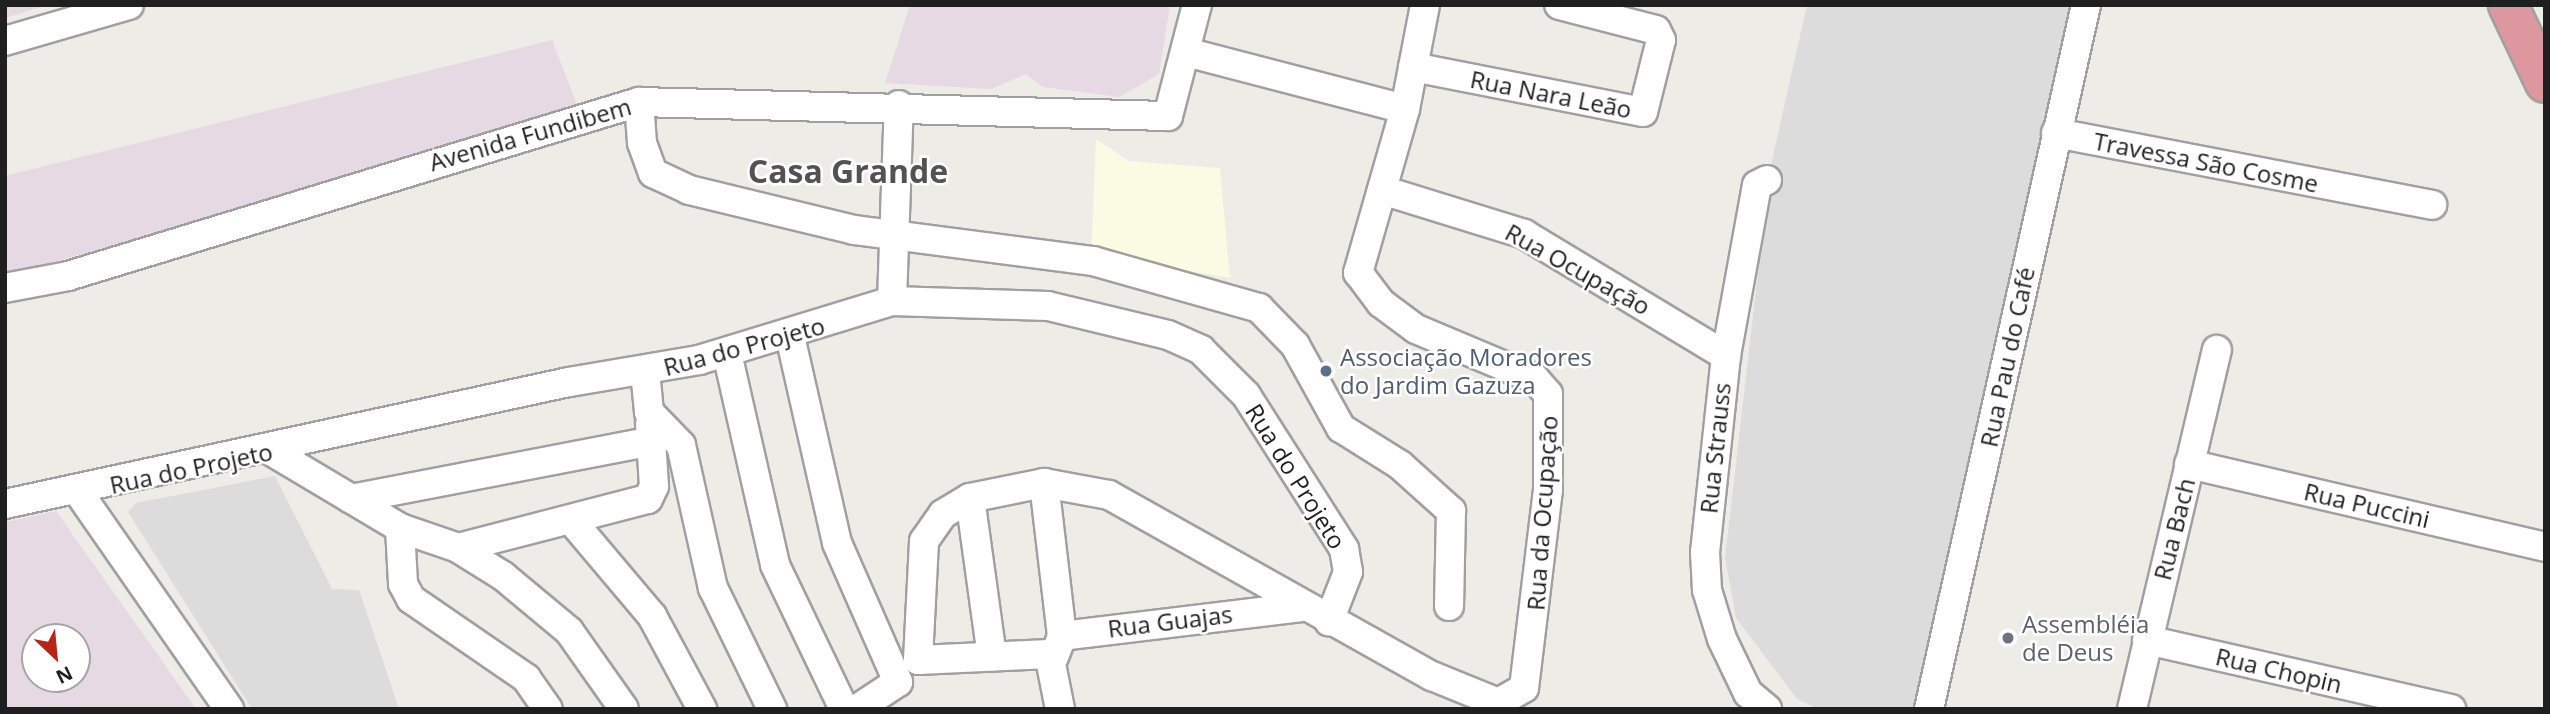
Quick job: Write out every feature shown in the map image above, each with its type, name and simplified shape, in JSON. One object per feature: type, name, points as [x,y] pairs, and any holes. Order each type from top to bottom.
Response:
[{"type":"highway","points":[[2508,5],[2545,83]]},
{"type":"street","points":[[5,41],[129,5]]},
{"type":"street","name":"Avenida Fundibem","points":[[5,288],[68,276],[639,102],[900,104],[1168,116],[1197,5]]},
{"type":"street","points":[[1559,5],[1614,11]]},
{"type":"street","name":"Rua Pau do Café","points":[[1929,709],[2086,5]]},
{"type":"street","points":[[1382,190],[1405,109],[1422,6]]},
{"type":"street","name":"Rua Nara Leão","points":[[1413,67],[1640,114],[1660,34],[1614,11]]},
{"type":"street","points":[[1186,52],[1405,109]]},
{"type":"street","points":[[639,102],[642,143],[653,173],[671,183],[892,235],[1067,256],[1234,302],[1270,316],[1295,345],[1341,428],[1400,465],[1451,510],[1449,607]]},
{"type":"street","points":[[892,301],[892,235],[900,104]]},
{"type":"street","name":"Travessa São Cosme","points":[[2056,133],[2432,205]]},
{"type":"street","name":"Rua Strauss","points":[[1767,180],[1757,185],[1726,356],[1706,527],[1707,590],[1735,671],[1767,709]]},
{"type":"street","name":"Rua Ocupação","points":[[1382,190],[1524,234],[1726,356]]},
{"type":"street","name":"Rua da Ocupação","points":[[1329,621],[1478,697],[1499,703],[1524,688],[1548,490],[1548,394],[1535,379],[1416,329],[1373,295],[1358,273],[1382,190]]},
{"type":"street","name":"Rua do Projeto","points":[[5,504],[79,493],[569,382],[645,371],[727,353],[789,336],[892,301],[1048,306],[1121,321],[1201,350],[1264,418],[1344,549],[1348,572],[1329,621]]},
{"type":"street","points":[[789,336],[837,542],[898,682],[857,709]]},
{"type":"street","name":"Rua Bach","points":[[2132,709],[2217,350]]},
{"type":"street","points":[[727,353],[775,565],[844,709]]},
{"type":"street","points":[[458,548],[571,520],[652,496],[645,371]]},
{"type":"street","points":[[649,412],[681,445],[713,588],[772,709]]},
{"type":"street","points":[[351,499],[441,478],[651,441]]},
{"type":"street","points":[[271,451],[400,528],[458,548],[569,631],[624,709]]},
{"type":"street","name":"Rua Puccini","points":[[2189,464],[2545,547]]},
{"type":"street","points":[[1058,647],[992,656],[918,660],[924,541],[943,514],[970,498],[1044,483],[1078,485],[1141,509],[1300,607],[1329,621]]},
{"type":"street","points":[[1044,483],[1058,647],[1060,709]]},
{"type":"street","points":[[79,493],[229,709]]},
{"type":"street","points":[[970,498],[992,656]]},
{"type":"street","points":[[571,520],[652,616],[702,709]]},
{"type":"street","points":[[400,528],[403,584],[411,599],[526,678],[548,709]]},
{"type":"street","name":"Rua Guajas","points":[[1058,647],[1300,607]]},
{"type":"street","name":"Rua Chopin","points":[[2147,640],[2451,709]]},
{"type":"shaded area","points":[[5,5],[48,5],[5,18]]},
{"type":"shaded area","points":[[910,5],[1170,5],[1159,74],[1119,97],[1043,87],[1026,74],[991,89],[885,83]]},
{"type":"shaded area","points":[[1807,5],[2082,5],[1937,709],[1818,709],[1797,699],[1736,618],[1725,558],[1770,169]]},
{"type":"shaded area","points":[[552,40],[579,110],[5,276],[5,176]]},
{"type":"shaded area","points":[[1096,139],[1129,161],[1220,168],[1230,278],[1091,254]]},
{"type":"shaded area","points":[[275,476],[332,589],[359,590],[399,709],[252,709],[128,512],[136,503]]},
{"type":"shaded area","points":[[56,511],[196,709],[5,709],[5,522]]},
{"type":"place","name":"Associação Moradores do Jardim Gazuza","points":[[1326,371]]},
{"type":"place","name":"Assembléia de Deus","points":[[2008,638]]},
{"type":"district","name":"Casa Grande","points":[[848,171]]}]
